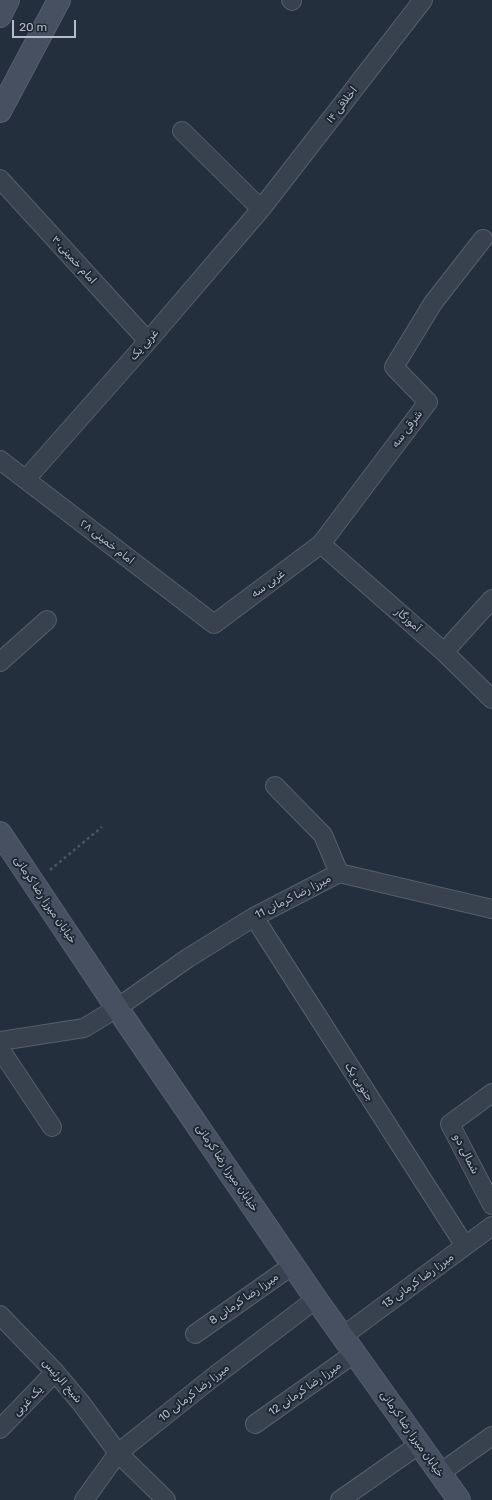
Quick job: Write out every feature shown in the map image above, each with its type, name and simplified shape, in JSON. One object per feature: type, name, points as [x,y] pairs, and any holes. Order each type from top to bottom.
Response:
[{"type":"main road","points":[[0,16],[8,0]]},
{"type":"main road","points":[[0,111],[59,0]]},
{"type":"main road","name":"خیابان میرزا رضا کرمانی","points":[[0,833],[117,1008],[316,1299],[459,1500]]},
{"type":"street","name":"اخلاقی ۱۴","points":[[261,210],[423,0]]},
{"type":"street","points":[[182,131],[261,210]]},
{"type":"street","name":"امام خمینی۳۰","points":[[0,179],[148,341]]},
{"type":"street","name":"غربی یک","points":[[26,479],[261,210]]},
{"type":"street","name":"شرقی سه","points":[[322,544],[428,402],[394,367],[433,304],[483,239]]},
{"type":"street","name":"امام خمینی ۲۸","points":[[0,460],[214,624]]},
{"type":"street","name":"غربی سه","points":[[214,624],[322,544]]},
{"type":"street","name":"آموزگار","points":[[322,544],[444,652],[492,699]]},
{"type":"street","points":[[444,652],[492,600]]},
{"type":"street","points":[[0,662],[47,620]]},
{"type":"street","points":[[275,786],[323,835],[339,874]]},
{"type":"street","name":"میرزا رضا کرمانی 11","points":[[0,1041],[84,1028],[117,1008],[188,958],[254,917],[339,874],[492,909]]},
{"type":"street","name":"جنوبی یک","points":[[254,917],[465,1246]]},
{"type":"street","points":[[0,1049],[52,1126]]},
{"type":"street","name":"شمالی دو","points":[[492,1093],[450,1124],[492,1205]]},
{"type":"street","name":"میرزا رضا کرمانی 13","points":[[349,1345],[465,1246],[492,1226]]},
{"type":"street","name":"میرزا رضا کرمانی 8","points":[[195,1334],[293,1265]]},
{"type":"street","name":"میرزا رضا کرمانی 10","points":[[84,1500],[118,1453],[212,1378],[316,1299]]},
{"type":"street","name":"شیخ الرئیس","points":[[0,1314],[55,1372],[81,1403],[118,1453],[166,1500]]},
{"type":"street","name":"میرزا رضا کرمانی 12","points":[[255,1424],[349,1345]]},
{"type":"street","name":"یک غربی","points":[[0,1429],[55,1372]]},
{"type":"street","points":[[440,1472],[492,1436]]},
{"type":"street","points":[[340,1500],[420,1444]]},
{"type":"path","points":[[34,884],[102,827]]}]
